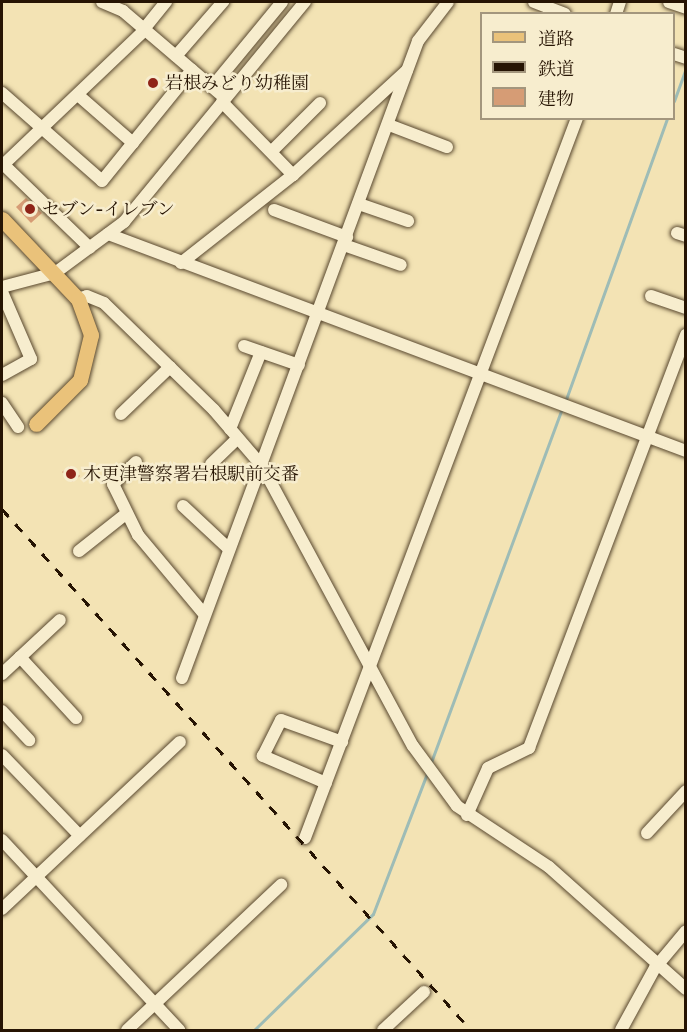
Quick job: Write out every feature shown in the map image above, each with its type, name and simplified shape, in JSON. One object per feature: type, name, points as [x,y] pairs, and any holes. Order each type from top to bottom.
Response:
[{"type":"main road","points":[[2,219],[78,298],[91,335],[86,368],[36,423]]},
{"type":"street","points":[[105,2],[144,29],[212,87],[293,175]]},
{"type":"street","points":[[90,248],[2,164],[44,130],[144,29],[166,2]]},
{"type":"street","points":[[176,57],[223,2]]},
{"type":"street","points":[[2,287],[55,273],[108,234],[224,100],[301,6],[284,2],[212,87]]},
{"type":"street","points":[[182,678],[228,548],[262,465],[346,241],[418,40],[448,2]]},
{"type":"street","points":[[534,2],[560,12]]},
{"type":"street","points":[[669,2],[686,8]]},
{"type":"street","points":[[2,93],[102,181],[192,70]]},
{"type":"street","points":[[181,263],[293,175],[407,70]]},
{"type":"street","points":[[78,95],[132,143]]},
{"type":"street","points":[[272,151],[320,103]]},
{"type":"street","points":[[305,838],[576,120]]},
{"type":"street","points":[[388,125],[447,147]]},
{"type":"street","points":[[359,204],[408,221]]},
{"type":"street","points":[[274,210],[401,265]]},
{"type":"street","points":[[108,234],[686,451]]},
{"type":"street","points":[[2,292],[31,359],[2,375]]},
{"type":"street","points":[[651,296],[686,308]]},
{"type":"street","points":[[78,298],[104,303],[170,368],[262,465],[413,746],[467,815],[549,867],[655,968],[686,989]]},
{"type":"street","points":[[467,815],[488,768],[529,748],[686,335]]},
{"type":"street","points":[[244,346],[299,365]]},
{"type":"street","points":[[211,464],[234,434],[261,352]]},
{"type":"street","points":[[121,414],[170,368]]},
{"type":"street","points":[[2,403],[18,428]]},
{"type":"street","points":[[136,462],[113,484],[151,554],[204,614]]},
{"type":"street","points":[[183,506],[228,548]]},
{"type":"street","points":[[79,551],[127,513]]},
{"type":"street","points":[[2,674],[60,620]]},
{"type":"street","points":[[20,657],[76,718]]},
{"type":"street","points":[[2,711],[29,740]]},
{"type":"street","points":[[326,783],[268,761],[263,756],[272,730],[281,720],[342,742]]},
{"type":"street","points":[[2,909],[180,742]]},
{"type":"street","points":[[2,755],[80,836]]},
{"type":"street","points":[[647,833],[686,791]]},
{"type":"street","points":[[2,840],[179,1030]]},
{"type":"street","points":[[127,1030],[281,885]]},
{"type":"street","points":[[621,1030],[655,968],[686,931]]},
{"type":"street","points":[[383,1030],[424,992]]},
{"type":"building","name":"セブン-イレブン","points":[[26,198],[42,213],[31,223],[16,207]]},
{"type":"building","points":[[70,466],[80,476],[72,482],[62,472]]},
{"type":"waterway","points":[[675,98],[686,68]]},
{"type":"waterway","points":[[565,402],[666,120]]},
{"type":"waterway","points":[[430,765],[562,408]]},
{"type":"waterway","points":[[254,1030],[373,914],[428,771]]},
{"type":"railway","points":[[2,509],[471,1030]]},
{"type":"place","name":"岩根みどり幼稚園","points":[[153,83]]},
{"type":"place","name":"セブン-イレブン","points":[[30,209]]},
{"type":"place","name":"木更津警察署岩根駅前交番","points":[[71,474]]}]
